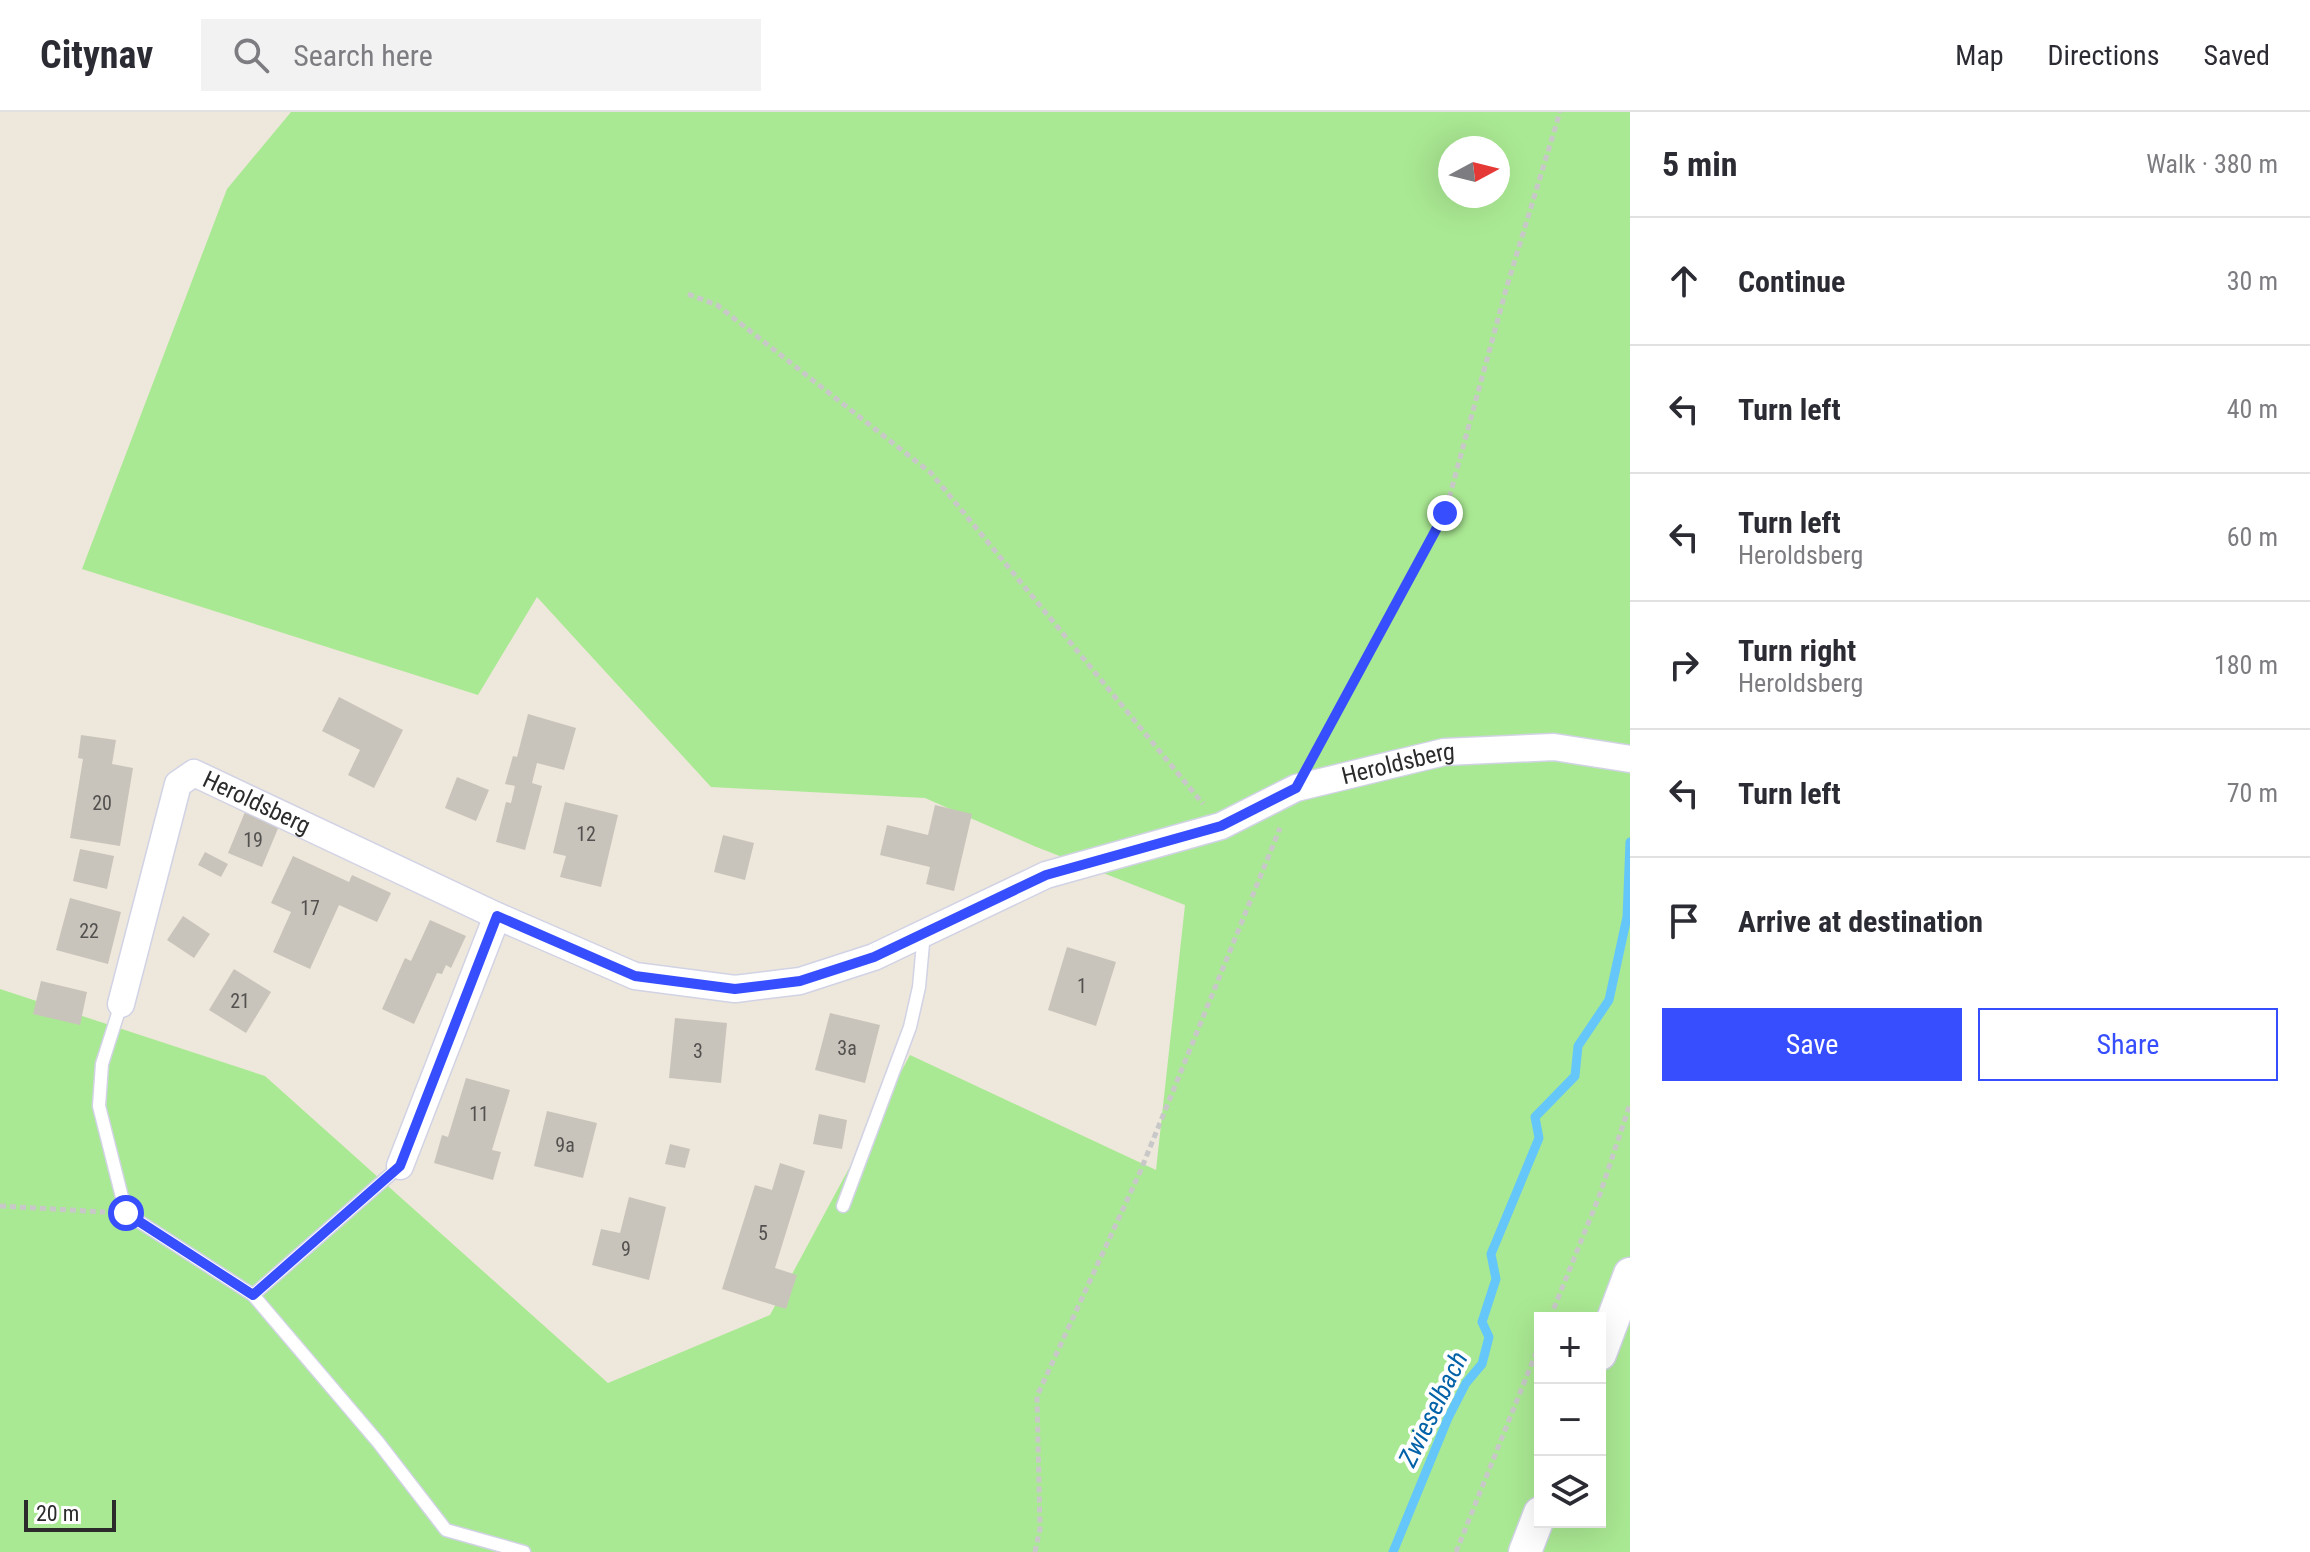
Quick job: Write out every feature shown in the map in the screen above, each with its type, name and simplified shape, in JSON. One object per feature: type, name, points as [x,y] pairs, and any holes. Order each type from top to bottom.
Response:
[{"type":"street","name":"Heroldsberg","points":[[121,1004],[178,784],[194,773],[497,916],[635,976],[735,989],[800,981],[874,957],[1046,875],[1221,826],[1296,788],[1444,752],[1554,747],[1630,759]]},
{"type":"street","points":[[400,1166],[497,916]]},
{"type":"street","points":[[1606,1338],[1630,1274]]},
{"type":"street","points":[[1525,1552],[1534,1528]]},
{"type":"lane","points":[[843,1206],[910,1027],[919,987],[924,933]]},
{"type":"lane","points":[[121,1004],[102,1064],[99,1106],[126,1213],[253,1295],[378,1442],[446,1530],[524,1552]]},
{"type":"lane","points":[[253,1295],[400,1166]]},
{"type":"path","points":[[1035,1552],[1040,1529],[1037,1396],[1140,1172],[1296,788],[1445,513],[1507,286],[1560,112]]},
{"type":"path","points":[[688,294],[717,305],[931,473],[1221,826]]},
{"type":"path","points":[[1552,1312],[1600,1194],[1630,1104]]},
{"type":"path","points":[[0,1206],[126,1213]]},
{"type":"path","points":[[1456,1552],[1534,1358]]},
{"type":"green space","points":[[291,112],[1630,112],[1630,1552],[0,1552],[0,989],[265,1076],[608,1383],[770,1315],[910,1055],[1156,1170],[1185,905],[1034,846],[925,798],[711,787],[537,597],[478,695],[82,569],[227,189]]},
{"type":"building","points":[[339,697],[403,730],[374,788],[348,775],[360,750],[322,731]]},
{"type":"building","points":[[528,714],[576,728],[564,770],[537,763],[532,783],[542,786],[525,850],[496,842],[506,802],[511,803],[515,786],[505,784],[513,756],[517,757]]},
{"type":"building","points":[[81,735],[116,740],[112,764],[133,768],[120,846],[70,838],[83,759],[78,758]]},
{"type":"building","points":[[457,777],[489,790],[476,821],[445,808]]},
{"type":"building","points":[[565,802],[618,815],[601,887],[560,877],[566,856],[553,853]]},
{"type":"building","points":[[935,805],[972,814],[954,891],[926,884],[930,867],[880,855],[887,825],[928,835]]},
{"type":"building","points":[[245,812],[279,826],[262,867],[228,853]]},
{"type":"building","points":[[723,835],[754,843],[745,880],[714,872]]},
{"type":"building","points":[[80,849],[114,856],[107,889],[73,881]]},
{"type":"building","points":[[205,852],[228,864],[221,877],[198,865]]},
{"type":"building","points":[[293,856],[349,882],[352,875],[391,893],[377,922],[339,905],[310,969],[273,952],[291,912],[271,903]]},
{"type":"building","points":[[70,898],[121,912],[108,964],[56,950]]},
{"type":"building","points":[[183,916],[210,934],[194,958],[167,940]]},
{"type":"building","points":[[430,920],[466,936],[451,968],[446,965],[442,974],[437,973],[414,1024],[382,1009],[405,958],[411,961]]},
{"type":"building","points":[[1067,947],[1116,962],[1096,1026],[1048,1010]]},
{"type":"building","points":[[234,969],[271,992],[246,1033],[209,1010]]},
{"type":"building","points":[[41,981],[87,992],[80,1025],[33,1014]]},
{"type":"building","points":[[830,1013],[880,1025],[865,1083],[815,1070]]},
{"type":"building","points":[[675,1018],[727,1023],[721,1083],[669,1078]]},
{"type":"building","points":[[466,1078],[510,1090],[492,1150],[501,1152],[493,1180],[434,1163],[442,1135],[448,1137]]},
{"type":"building","points":[[547,1111],[597,1123],[583,1178],[534,1166]]},
{"type":"building","points":[[819,1114],[847,1120],[842,1149],[813,1144]]},
{"type":"building","points":[[670,1144],[690,1149],[685,1168],[665,1164]]},
{"type":"building","points":[[780,1163],[805,1171],[775,1268],[797,1275],[786,1309],[722,1289],[755,1185],[772,1190]]},
{"type":"building","points":[[629,1197],[666,1207],[649,1280],[592,1265],[601,1229],[620,1233]]},
{"type":"waterway","name":"Zwieselbach","points":[[1393,1552],[1448,1418],[1466,1383],[1482,1364],[1489,1337],[1482,1322],[1496,1279],[1491,1254],[1539,1138],[1535,1117],[1575,1076],[1578,1046],[1609,1000],[1627,917],[1630,842]]},
{"type":"route","points":[[126,1213],[253,1295],[400,1166],[497,916],[635,976],[735,989],[800,981],[874,957],[1046,875],[1221,826],[1296,788],[1445,513]]}]
